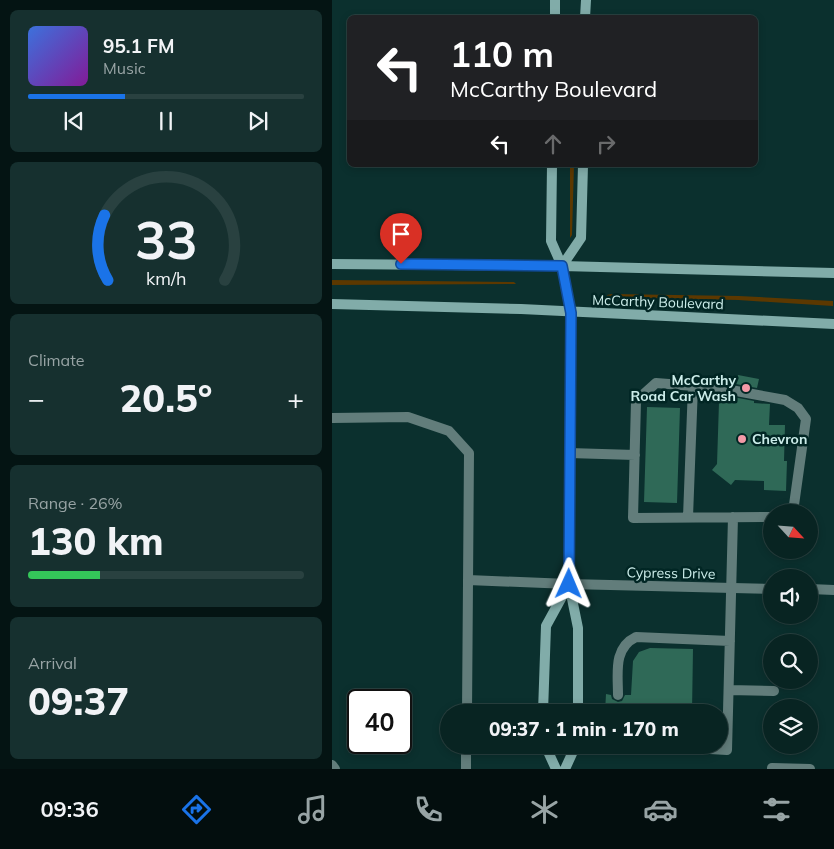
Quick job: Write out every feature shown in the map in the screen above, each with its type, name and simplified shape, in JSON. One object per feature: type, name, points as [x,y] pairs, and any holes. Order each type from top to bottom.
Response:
[{"type":"main road","points":[[555,0],[555,15]]},
{"type":"main road","points":[[585,15],[586,0]]},
{"type":"main road","points":[[552,167],[551,241],[562,266],[571,313],[569,584],[578,628],[578,704]]},
{"type":"main road","points":[[562,266],[581,238],[583,167]]},
{"type":"main road","points":[[332,264],[562,266],[834,273]]},
{"type":"main road","name":"McCarthy Boulevard","points":[[332,304],[834,324]]},
{"type":"main road","points":[[543,704],[546,626],[569,584]]},
{"type":"main road","points":[[548,754],[556,769]]},
{"type":"main road","points":[[565,769],[572,754]]},
{"type":"street","points":[[763,517],[633,518],[636,401],[656,383],[720,388],[786,400],[798,408],[806,419],[794,504]]},
{"type":"street","points":[[688,518],[694,386]]},
{"type":"street","points":[[332,418],[408,417],[449,431],[469,453],[467,704]]},
{"type":"street","points":[[570,453],[634,455]]},
{"type":"street","points":[[728,720],[733,517]]},
{"type":"street","name":"Cypress Drive","points":[[468,580],[763,588]]},
{"type":"street","points":[[818,589],[834,590]]},
{"type":"street","points":[[618,695],[619,655],[627,642],[636,637],[730,641]]},
{"type":"street","points":[[729,690],[774,691]]},
{"type":"street","points":[[466,754],[466,769]]},
{"type":"street","points":[[332,766],[335,769]]},
{"type":"street","points":[[772,768],[810,769]]},
{"type":"shaded area","points":[[570,167],[574,167],[572,235],[570,238]]},
{"type":"shaded area","points":[[332,280],[514,282],[516,284],[332,285]]},
{"type":"shaded area","points":[[607,295],[739,296],[833,301],[833,306],[738,300],[607,297]]},
{"type":"building","points":[[738,375],[759,379],[757,388],[736,384]]},
{"type":"building","points":[[733,397],[754,401],[754,403],[770,404],[769,425],[785,425],[784,461],[787,461],[786,491],[764,490],[764,481],[735,480],[731,485],[712,470],[717,464],[719,402],[732,403]]},
{"type":"building","points":[[647,407],[680,408],[677,503],[644,502]]},
{"type":"building","points":[[650,648],[693,649],[692,704],[605,704],[606,694],[611,695],[612,699],[618,702],[622,701],[625,695],[631,695],[633,661],[639,652]]},
{"type":"place","name":"McCarthy Road Car Wash","points":[[746,388]]},
{"type":"place","name":"Chevron","points":[[742,439]]},
{"type":"route","points":[[401,264],[562,266],[571,313],[569,584]]}]
